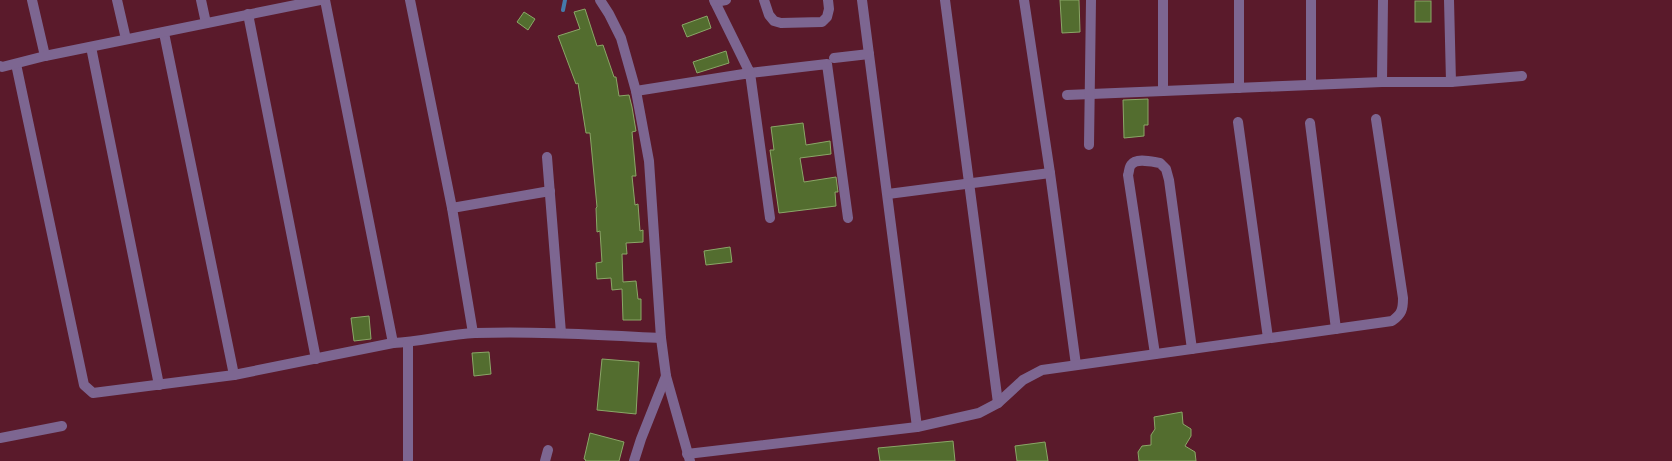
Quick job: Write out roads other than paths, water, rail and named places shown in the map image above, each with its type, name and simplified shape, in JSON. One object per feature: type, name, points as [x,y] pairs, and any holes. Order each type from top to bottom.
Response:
[{"type":"street","points":[[32,0],[45,56]]},
{"type":"street","points":[[117,0],[126,39]]},
{"type":"street","points":[[201,0],[206,23]]},
{"type":"street","points":[[0,66],[2,67],[16,64],[45,56],[126,39],[164,33],[248,14],[282,3],[320,0]]},
{"type":"street","points":[[325,0],[393,343]]},
{"type":"street","points":[[410,0],[452,208],[473,333]]},
{"type":"street","points":[[600,0],[621,38],[636,91],[649,161],[661,338],[666,376],[689,457],[917,427],[979,414],[998,403],[1023,380],[1042,370],[1392,321],[1400,316],[1403,308],[1376,119]]},
{"type":"street","points":[[726,0],[714,1],[750,73],[770,218]]},
{"type":"street","points":[[764,0],[769,15],[774,21],[781,23],[822,22],[827,18],[829,9],[828,0]]},
{"type":"street","points":[[862,0],[917,427]]},
{"type":"street","points":[[945,0],[998,403]]},
{"type":"street","points":[[1024,0],[1050,173],[1076,365]]},
{"type":"street","points":[[1089,145],[1091,94],[1091,0]]},
{"type":"street","points":[[1163,0],[1163,91]]},
{"type":"street","points":[[1239,0],[1239,88]]},
{"type":"street","points":[[1311,0],[1311,85]]},
{"type":"street","points":[[1382,0],[1382,82]]},
{"type":"street","points":[[1449,0],[1452,82]]},
{"type":"street","points":[[248,14],[316,359]]},
{"type":"street","points":[[164,33],[234,375]]},
{"type":"street","points":[[91,47],[159,385]]},
{"type":"street","points":[[834,58],[869,54]]},
{"type":"street","points":[[16,64],[84,385],[93,393],[234,375],[393,343],[408,343],[473,333],[561,333],[661,338]]},
{"type":"street","points":[[636,91],[750,73],[827,64],[848,218]]},
{"type":"street","points":[[1067,95],[1382,82],[1452,82],[1522,76]]},
{"type":"street","points":[[1238,122],[1268,338]]},
{"type":"street","points":[[1310,123],[1336,329]]},
{"type":"street","points":[[546,157],[561,333]]},
{"type":"street","points":[[1154,354],[1128,175],[1130,165],[1144,160],[1160,163],[1166,169],[1169,180],[1192,349]]},
{"type":"street","points":[[888,194],[1050,173]]},
{"type":"street","points":[[452,208],[550,191]]},
{"type":"street","points":[[408,343],[408,461]]},
{"type":"street","points":[[634,461],[641,439],[666,376]]},
{"type":"street","points":[[0,438],[62,426]]},
{"type":"street","points":[[545,461],[548,450]]},
{"type":"waterway","points":[[563,10],[565,0]]}]
